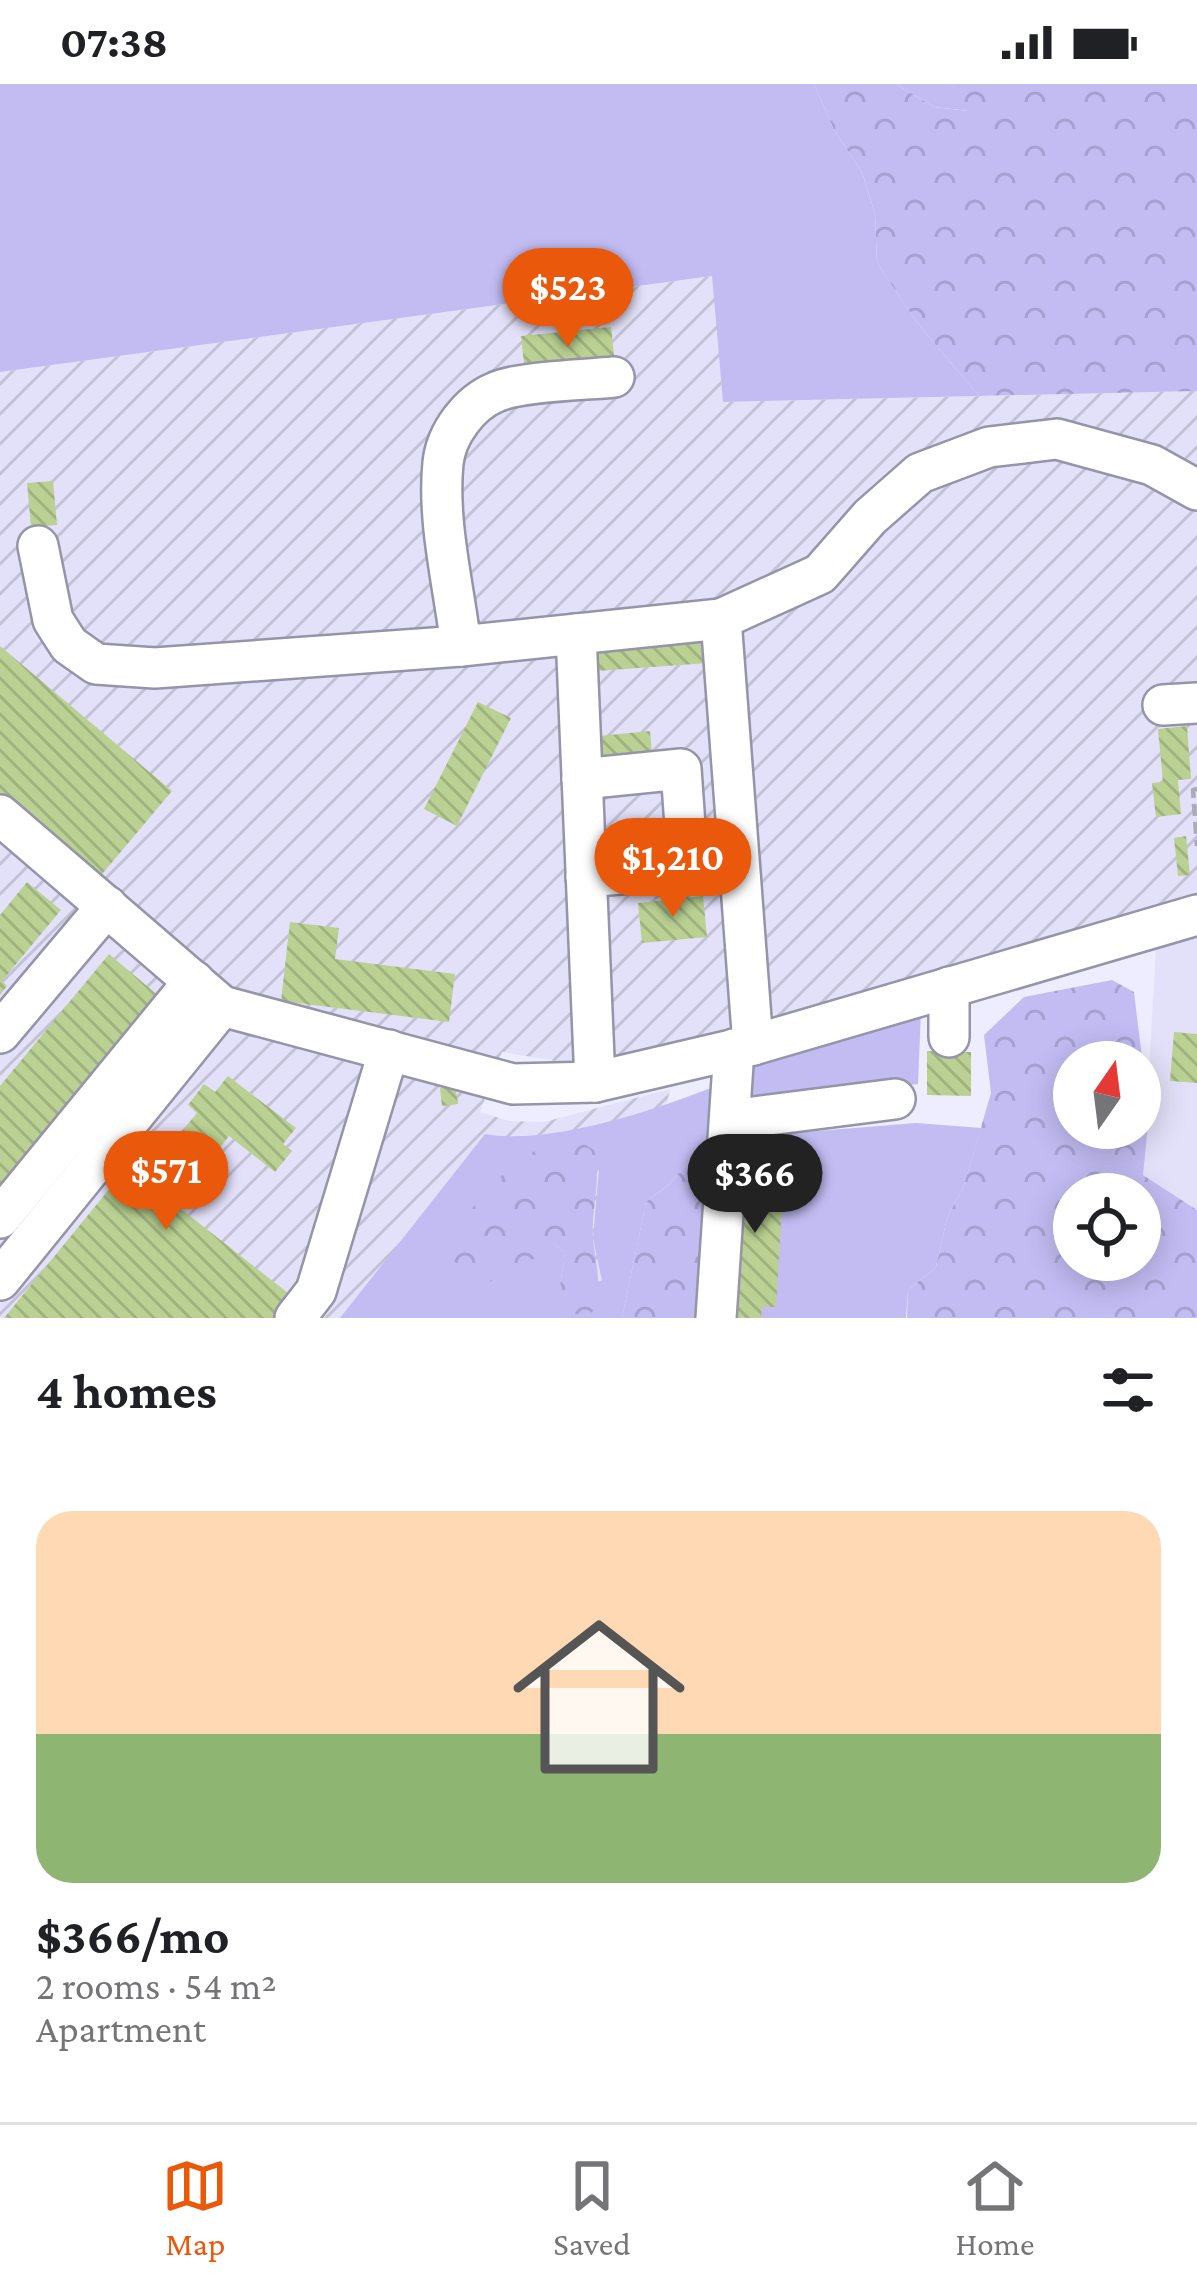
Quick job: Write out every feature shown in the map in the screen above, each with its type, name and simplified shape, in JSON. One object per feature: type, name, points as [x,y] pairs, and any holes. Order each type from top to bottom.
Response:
[{"type":"lane","points":[[461,646],[446,532],[443,461],[451,434],[476,404],[498,390],[614,376]]},
{"type":"lane","points":[[38,546],[53,620],[69,645],[97,664],[155,668],[461,646],[721,619],[820,574],[870,517],[920,473],[988,447],[1057,440],[1152,465],[1197,490]]},
{"type":"lane","points":[[716,1318],[730,1120],[744,1047],[721,619]]},
{"type":"lane","points":[[576,634],[596,1082]]},
{"type":"lane","points":[[582,779],[681,769],[688,868],[586,877]]},
{"type":"lane","points":[[0,815],[18,852],[107,907],[208,993],[513,1084],[596,1082],[744,1047],[1197,915]]},
{"type":"lane","points":[[0,1033],[107,907]]},
{"type":"lane","points":[[949,987],[949,1036]]},
{"type":"lane","points":[[0,1218],[208,993]]},
{"type":"lane","points":[[0,1280],[208,993]]},
{"type":"lane","points":[[295,1318],[316,1291],[389,1050]]},
{"type":"lane","points":[[730,1120],[895,1099]]},
{"type":"path","points":[[1197,789],[1192,790],[1197,846]]},
{"type":"shaded area","points":[[713,276],[723,402],[1197,391],[1197,893],[715,1039],[632,1058],[573,1064],[502,1052],[480,1112],[509,1121],[544,1122],[670,1089],[622,1318],[0,1318],[0,372]]},
{"type":"shaded area","points":[[1197,938],[1197,1210],[1161,1187],[1161,1173],[1143,1173],[1144,1149],[1161,1149],[1161,1041],[1151,1041],[1156,948]]},
{"type":"green space","points":[[0,84],[814,84],[834,130],[862,172],[875,214],[877,263],[918,324],[979,396],[723,402],[712,276],[0,372]]},
{"type":"green space","points":[[814,84],[896,84],[934,107],[968,111],[951,84],[1197,84],[1197,391],[979,396],[918,324],[877,263],[875,214],[862,172],[834,130]]},
{"type":"green space","points":[[896,84],[951,84],[970,111],[934,107]]},
{"type":"green space","points":[[1112,980],[1134,992],[1140,1041],[1053,1041],[1053,1149],[1146,1149],[1143,1173],[1053,1173],[1053,1281],[1161,1281],[1161,1187],[1197,1210],[1197,1318],[907,1318],[908,1290],[936,1267],[947,1218],[964,1185],[991,1093],[984,1035],[1024,997]]},
{"type":"green space","points":[[921,1011],[918,1084],[743,1105],[746,1065]]},
{"type":"green space","points":[[720,1084],[717,1139],[916,1123],[981,1128],[964,1185],[947,1218],[936,1267],[908,1290],[906,1318],[701,1318],[707,1142],[646,1202],[622,1318],[340,1318],[485,1134],[571,1130]],"holes":[[[599,1169],[593,1238],[602,1281],[560,1286],[565,1253],[554,1244]]]},
{"type":"green space","points":[[565,1133],[594,1150],[596,1161],[593,1239],[598,1299],[597,1308],[588,1315],[566,1313],[560,1286],[565,1253],[554,1244],[525,1265],[482,1285],[454,1261],[458,1238],[478,1200],[509,1169]]},
{"type":"green space","points":[[707,1142],[715,1155],[701,1318],[622,1318],[646,1202]]},
{"type":"building","points":[[611,327],[615,364],[525,373],[521,336]]},
{"type":"building","points":[[53,481],[57,525],[31,527],[27,483]]},
{"type":"building","points":[[705,634],[708,663],[597,671],[596,642]]},
{"type":"building","points":[[0,646],[172,791],[98,879],[0,796]]},
{"type":"building","points":[[478,702],[511,718],[457,826],[424,809]]},
{"type":"building","points":[[1187,726],[1191,779],[1178,780],[1181,814],[1156,817],[1152,783],[1163,782],[1158,729]]},
{"type":"building","points":[[650,731],[652,754],[601,759],[599,736]]},
{"type":"building","points":[[1186,836],[1190,875],[1178,876],[1174,838]]},
{"type":"building","points":[[27,882],[61,910],[2,981],[7,986],[0,995],[0,915]]},
{"type":"building","points":[[703,896],[707,937],[642,943],[638,903]]},
{"type":"building","points":[[290,922],[339,928],[335,959],[455,974],[449,1022],[281,1001]]},
{"type":"building","points":[[109,954],[166,1002],[0,1202],[0,1086]]},
{"type":"building","points":[[1174,1032],[1197,1034],[1197,1083],[1170,1081]]},
{"type":"building","points":[[927,1051],[971,1052],[971,1096],[927,1095]]},
{"type":"building","points":[[228,1076],[296,1128],[283,1144],[292,1151],[275,1172],[229,1136],[176,1205],[293,1297],[276,1318],[4,1318],[128,1166],[143,1179],[197,1113],[188,1105],[204,1084],[215,1092]]},
{"type":"building","points":[[455,1085],[458,1104],[442,1106],[440,1088]]},
{"type":"building","points":[[738,1153],[785,1156],[776,1307],[762,1307],[761,1318],[725,1318]]}]
